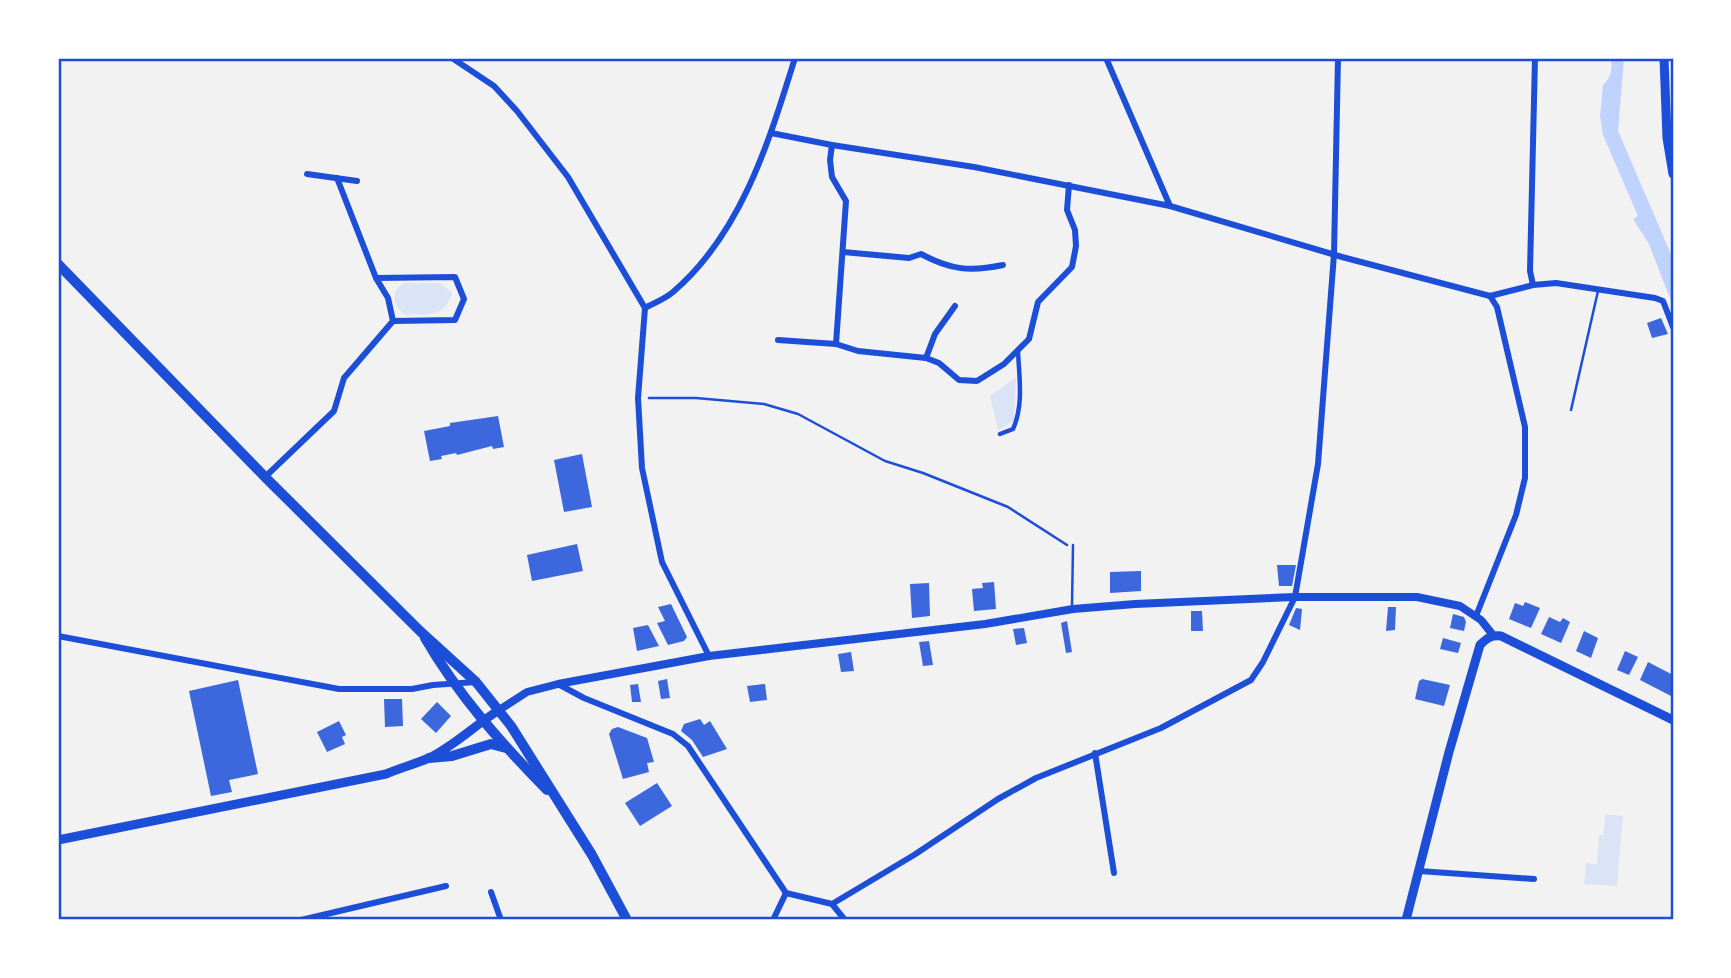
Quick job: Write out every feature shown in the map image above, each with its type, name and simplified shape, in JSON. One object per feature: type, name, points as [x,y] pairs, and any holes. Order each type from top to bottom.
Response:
[{"type":"main road","points":[[1664,58],[1673,174]]},
{"type":"main road","points":[[58,264],[265,477],[421,632],[476,682],[499,710],[562,806],[627,920]]},
{"type":"main road","points":[[421,632],[454,685],[507,748],[562,806]]},
{"type":"main road","points":[[1406,920],[1449,752],[1480,645],[1493,635],[1501,636],[1673,720]]},
{"type":"main road","points":[[58,840],[386,774],[429,758],[499,710]]},
{"type":"main road","points":[[429,758],[452,756],[491,744],[507,748]]},
{"type":"street","points":[[452,58],[494,86],[560,166],[616,255],[645,308],[638,398],[642,468],[662,562],[709,656]]},
{"type":"street","points":[[645,308],[672,293],[712,250],[745,196],[771,132],[795,58]]},
{"type":"street","points":[[1105,58],[1170,206]]},
{"type":"street","points":[[832,904],[914,855],[998,799],[1036,778],[1161,728],[1251,680],[1276,641],[1295,597],[1318,464],[1334,254],[1338,58]]},
{"type":"street","points":[[1532,285],[1530,271],[1535,58]]},
{"type":"street","points":[[1664,80],[1673,88]]},
{"type":"street","points":[[771,132],[832,145],[974,167],[1170,206],[1490,296],[1532,285],[1556,283],[1661,299],[1673,327]]},
{"type":"street","points":[[832,145],[832,177],[846,201],[836,344]]},
{"type":"street","points":[[307,174],[357,181]]},
{"type":"street","points":[[337,178],[376,278],[388,298],[393,321]]},
{"type":"street","points":[[778,340],[836,344],[858,351],[926,358],[939,363],[959,380],[977,381],[1004,364],[1018,351],[1032,334],[1038,302],[1072,267],[1076,246],[1075,230],[1067,210],[1069,185]]},
{"type":"street","points":[[843,252],[909,258],[921,254],[944,267],[983,269],[1003,265]]},
{"type":"street","points":[[265,477],[334,411],[344,378],[393,321],[455,320],[464,299],[455,277],[376,278]]},
{"type":"street","points":[[1476,616],[1516,515],[1525,478],[1525,427],[1497,307],[1490,296]]},
{"type":"street","points":[[926,358],[935,334],[955,306]]},
{"type":"street","points":[[1000,434],[1013,429],[1016,422],[1021,381],[1018,351]]},
{"type":"street","points":[[499,710],[527,692],[558,684],[709,656],[985,624],[1073,609],[1295,597],[1417,597],[1460,606],[1476,616],[1493,635]]},
{"type":"street","points":[[58,636],[339,689],[412,689],[476,682]]},
{"type":"street","points":[[558,684],[584,698],[673,734],[688,746],[786,893],[832,904],[845,920]]},
{"type":"street","points":[[1095,753],[1114,873]]},
{"type":"street","points":[[1419,871],[1534,879]]},
{"type":"street","points":[[301,920],[446,886]]},
{"type":"street","points":[[491,892],[502,920]]},
{"type":"street","points":[[773,920],[786,893]]},
{"type":"lane","points":[[1571,410],[1598,289]]},
{"type":"lane","points":[[1073,547],[1073,609]]},
{"type":"path","points":[[638,398],[696,398],[764,404],[798,414],[885,461],[1008,506],[1073,547]]},
{"type":"shaded area","points":[[404,283],[440,283],[452,293],[440,311],[405,315],[394,299],[396,290]]},
{"type":"shaded area","points":[[1016,377],[1014,421],[998,430],[990,396]]},
{"type":"shaded area","points":[[1606,814],[1623,816],[1617,886],[1584,884],[1586,863],[1597,864],[1599,835],[1603,835]]},
{"type":"water","points":[[1611,58],[1624,58],[1618,131],[1673,259],[1673,306],[1649,244],[1633,219],[1638,216],[1603,135],[1600,116],[1603,85],[1611,73]]},
{"type":"building","points":[[1661,318],[1668,334],[1652,338],[1647,323]]},
{"type":"building","points":[[498,416],[504,447],[493,449],[492,446],[441,456],[442,459],[430,461],[424,431],[450,426],[450,423]]},
{"type":"building","points":[[582,454],[592,507],[564,512],[554,460]]},
{"type":"building","points":[[577,544],[583,571],[532,581],[527,555]]},
{"type":"building","points":[[1277,565],[1296,565],[1292,586],[1279,586]]},
{"type":"building","points":[[1141,571],[1141,591],[1110,593],[1110,572]]},
{"type":"building","points":[[994,582],[996,609],[974,611],[972,589],[983,588],[982,583]]},
{"type":"building","points":[[929,583],[930,616],[912,618],[910,584]]},
{"type":"building","points":[[1525,602],[1540,608],[1531,628],[1509,619],[1515,603],[1523,606]]},
{"type":"building","points":[[671,604],[687,637],[684,641],[668,645],[657,623],[665,621],[658,607]]},
{"type":"building","points":[[1388,607],[1396,607],[1395,630],[1386,631]]},
{"type":"building","points":[[1296,608],[1302,609],[1300,630],[1289,625]]},
{"type":"building","points":[[1191,611],[1202,611],[1203,631],[1191,631]]},
{"type":"building","points":[[1453,614],[1464,617],[1464,631],[1450,628]]},
{"type":"building","points":[[1549,617],[1560,622],[1563,618],[1570,622],[1561,643],[1541,634]]},
{"type":"building","points":[[1067,621],[1072,652],[1066,653],[1061,623]]},
{"type":"building","points":[[648,625],[659,646],[637,651],[633,628]]},
{"type":"building","points":[[1024,628],[1027,643],[1016,645],[1013,629]]},
{"type":"building","points":[[1584,631],[1598,638],[1591,658],[1576,651]]},
{"type":"building","points":[[1443,638],[1461,643],[1458,653],[1440,649]]},
{"type":"building","points":[[929,641],[933,665],[923,666],[919,642]]},
{"type":"building","points":[[1625,651],[1638,657],[1629,675],[1617,670]]},
{"type":"building","points":[[851,652],[854,671],[841,672],[838,654]]},
{"type":"building","points":[[1648,662],[1673,675],[1673,697],[1640,680]]},
{"type":"building","points":[[667,679],[670,698],[661,699],[658,681]]},
{"type":"building","points":[[1422,679],[1450,685],[1444,706],[1415,699],[1419,681]]},
{"type":"building","points":[[238,680],[258,774],[229,780],[232,792],[211,796],[189,691]]},
{"type":"building","points":[[638,684],[641,702],[632,702],[630,685]]},
{"type":"building","points":[[765,684],[767,700],[750,702],[747,686]]},
{"type":"building","points":[[384,699],[402,699],[403,726],[385,727]]},
{"type":"building","points":[[437,702],[451,716],[436,733],[421,719]]},
{"type":"building","points":[[700,719],[704,725],[710,721],[727,749],[703,757],[692,740],[681,731],[684,724]]},
{"type":"building","points":[[339,721],[346,735],[342,737],[345,744],[327,752],[317,732]]},
{"type":"building","points":[[618,727],[647,738],[654,762],[647,763],[649,772],[623,779],[609,734],[612,729]]},
{"type":"building","points":[[657,783],[672,806],[640,826],[625,803]]}]
